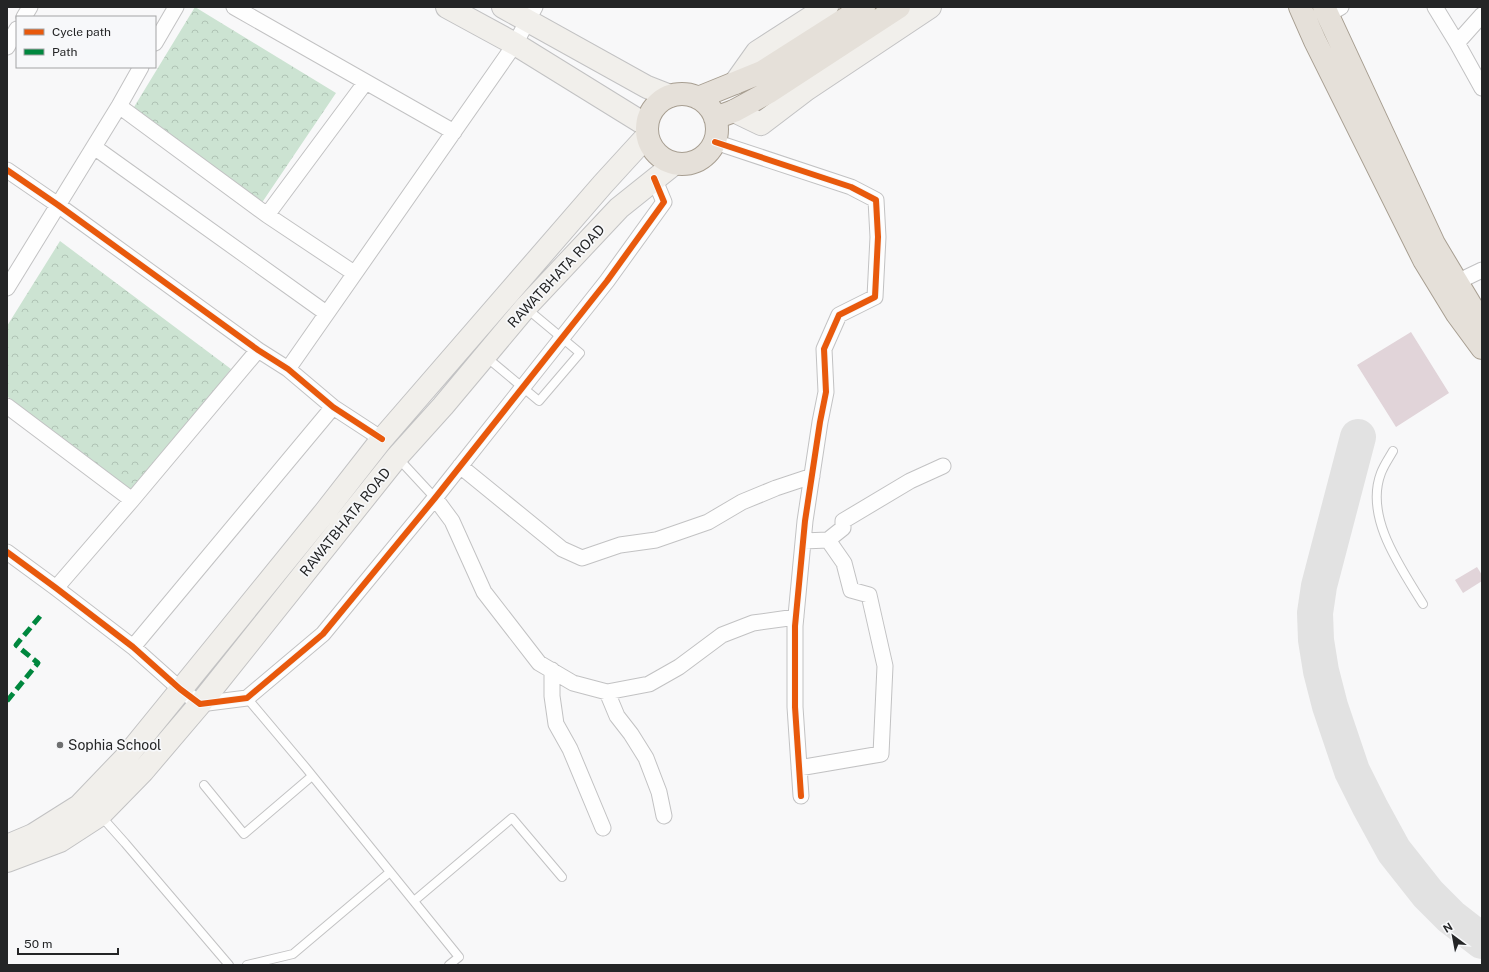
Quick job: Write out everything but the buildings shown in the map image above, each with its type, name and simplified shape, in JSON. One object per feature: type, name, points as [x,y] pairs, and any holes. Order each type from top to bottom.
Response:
[{"type":"main road","points":[[447,7],[515,44],[646,131]]},
{"type":"main road","points":[[503,7],[532,14],[646,87],[670,96]]},
{"type":"main road","points":[[735,83],[757,52],[826,7]]},
{"type":"main road","points":[[698,98],[762,72],[864,7]]},
{"type":"main road","points":[[898,7],[769,92],[725,115],[717,130],[715,142],[708,152],[699,160],[681,165],[674,164],[665,161],[650,147],[646,131],[651,110],[660,101],[670,96],[681,94],[693,96],[704,101],[712,111],[725,115],[761,124],[807,89],[930,7]]},
{"type":"main road","points":[[1300,7],[1315,41],[1424,260],[1457,314],[1482,348]]},
{"type":"main road","points":[[1331,10],[1434,244],[1482,324]]},
{"type":"main road","name":"RAWATBHATA ROAD","points":[[7,846],[33,835],[79,806],[126,756],[382,439],[593,196],[646,131]]},
{"type":"main road","name":"RAWATBHATA ROAD","points":[[7,861],[60,841],[100,815],[143,771],[200,704],[397,457],[443,406],[525,308],[619,208],[654,178],[674,164]]},
{"type":"street","points":[[25,16],[30,7]]},
{"type":"street","points":[[156,41],[176,7]]},
{"type":"street","points":[[234,7],[364,83],[454,132]]},
{"type":"street","points":[[1435,7],[1482,88]]},
{"type":"street","points":[[288,369],[515,44],[532,14]]},
{"type":"street","points":[[1457,43],[1482,15]]},
{"type":"street","points":[[7,47],[16,31]]},
{"type":"street","points":[[7,288],[119,106],[140,68]]},
{"type":"street","points":[[267,215],[364,83]]},
{"type":"street","points":[[119,106],[267,215],[354,273]]},
{"type":"street","points":[[715,142],[851,187],[876,200],[878,237],[875,297],[839,315],[824,349],[826,392],[803,541],[796,617],[795,707],[801,796]]},
{"type":"street","points":[[94,147],[326,313]]},
{"type":"street","points":[[7,170],[58,205],[258,350],[288,369],[333,407],[382,439]]},
{"type":"street","points":[[7,552],[133,646],[180,689],[200,704],[247,698],[323,634],[435,498],[607,281],[664,202],[654,178]]},
{"type":"street","points":[[1457,282],[1482,270]]},
{"type":"street","points":[[56,588],[258,350]]},
{"type":"street","points":[[7,406],[132,500]]},
{"type":"street","points":[[133,646],[333,407]]},
{"type":"street","points":[[460,466],[562,549],[582,558],[620,545],[656,540],[708,522],[742,502],[776,488],[812,476]]},
{"type":"street","points":[[803,541],[828,540],[843,528],[843,521],[910,481],[943,466]]},
{"type":"street","points":[[435,498],[452,522],[484,592],[539,663],[573,683],[607,692],[649,684],[679,667],[722,635],[754,623],[796,617]]},
{"type":"street","points":[[799,768],[881,754],[885,666],[869,595],[850,590],[844,563],[828,540]]},
{"type":"street","points":[[552,670],[552,696],[556,724],[570,749],[603,828]]},
{"type":"street","points":[[607,692],[618,716],[646,758],[659,792],[664,816]]},
{"type":"lane","points":[[485,356],[539,401],[580,353],[525,308]]},
{"type":"lane","points":[[1393,451],[1381,472],[1377,486],[1377,503],[1382,526],[1389,546],[1423,604]]},
{"type":"lane","points":[[397,457],[435,498]]},
{"type":"lane","points":[[247,698],[459,957],[449,965]]},
{"type":"lane","points":[[204,785],[244,834],[312,776]]},
{"type":"lane","points":[[100,815],[126,843],[229,965]]},
{"type":"lane","points":[[414,901],[512,818],[562,877]]},
{"type":"lane","points":[[247,965],[293,954],[390,872]]},
{"type":"green space","points":[[195,7],[336,93],[259,207],[131,112]]},
{"type":"green space","points":[[60,241],[231,369],[132,493],[7,396],[7,326]]},
{"type":"taxiway","points":[[1358,437],[1319,586],[1315,613],[1316,640],[1321,671],[1330,706],[1352,771],[1394,851],[1428,894],[1451,917],[1482,941]]},
{"type":"marked path","points":[[7,701],[38,663],[16,645],[42,614]]},
{"type":"cycle path","points":[[715,142],[851,187],[876,200],[878,237],[875,297],[839,315],[824,349],[826,392],[805,521],[795,626],[795,707],[801,796]]},
{"type":"cycle path","points":[[7,170],[58,205],[258,350],[288,369],[333,407],[382,439]]},
{"type":"cycle path","points":[[7,552],[133,647],[180,689],[200,704],[247,698],[323,634],[435,498],[607,281],[664,202],[654,178]]},
{"type":"place","name":"Sophia School","points":[[60,745]]}]
